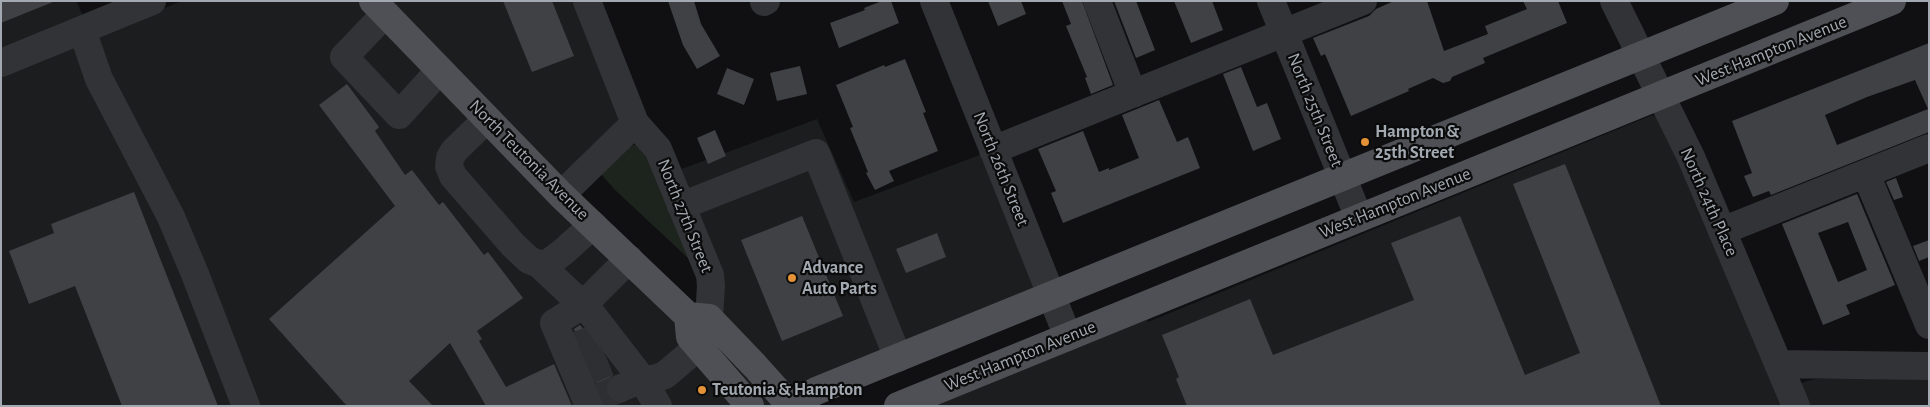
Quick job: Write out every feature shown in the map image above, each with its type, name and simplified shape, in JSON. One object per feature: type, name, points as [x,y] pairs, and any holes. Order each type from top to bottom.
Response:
[{"type":"main road","points":[[790,406],[816,391],[1775,1]]},
{"type":"main road","name":"West Hampton Avenue","points":[[898,406],[1892,1]]},
{"type":"main road","name":"North Teutonia Avenue","points":[[379,8],[561,195],[629,259],[755,366],[790,406]]},
{"type":"main road","points":[[699,317],[690,337],[750,406]]},
{"type":"street","points":[[1,63],[152,1]]},
{"type":"street","name":"North 27th Street","points":[[588,1],[635,123],[658,149],[710,275],[712,286],[699,317]]},
{"type":"street","name":"North 26th Street","points":[[934,1],[1068,337]]},
{"type":"street","points":[[1097,1],[1133,94]]},
{"type":"street","name":"North 25th Street","points":[[1271,1],[1359,218]]},
{"type":"street","points":[[993,150],[1363,1]]},
{"type":"street","name":"North 24th Place","points":[[1614,1],[1691,157],[1796,406]]},
{"type":"street","points":[[379,8],[344,56],[399,115],[440,70]]},
{"type":"street","points":[[82,30],[99,79],[171,217],[246,406]]},
{"type":"street","points":[[487,119],[454,151],[450,158],[449,166],[453,176],[513,245],[529,260],[539,264],[584,304],[587,342],[599,366],[608,394]]},
{"type":"street","points":[[561,195],[635,123]]},
{"type":"street","points":[[1722,231],[1929,148]]},
{"type":"street","points":[[681,206],[816,153],[898,358]]},
{"type":"street","points":[[1866,174],[1929,325]]},
{"type":"street","points":[[539,264],[547,264],[593,225]]},
{"type":"street","points":[[608,394],[599,366],[587,342],[554,323],[584,304],[629,259]]},
{"type":"street","points":[[608,394],[665,375],[698,347]]},
{"type":"street","points":[[1778,364],[1929,366]]},
{"type":"street","points":[[608,394],[658,406]]},
{"type":"shaded area","points":[[1,1],[76,1],[93,37],[182,1],[587,1],[635,123],[562,195],[697,322],[711,286],[668,174],[817,119],[854,202],[993,150],[1051,296],[783,406],[1,406]]},
{"type":"shaded area","points":[[1657,115],[1662,120],[1776,390],[1815,379],[1929,378],[1929,406],[898,406],[1141,307],[1148,322],[1650,116]]},
{"type":"shaded area","points":[[636,144],[644,148],[690,260],[614,189],[601,174],[629,147]]},
{"type":"building","points":[[1,1],[53,1],[53,2],[1,23]]},
{"type":"building","points":[[503,1],[552,1],[574,56],[532,72]]},
{"type":"building","points":[[668,1],[694,1],[701,24],[720,56],[697,69],[683,45]]},
{"type":"building","points":[[882,1],[891,1],[899,23],[839,48],[830,23],[865,10],[864,8]]},
{"type":"building","points":[[988,1],[1021,1],[1026,14],[998,26]]},
{"type":"building","points":[[1062,1],[1082,1],[1113,85],[1091,94],[1085,78],[1087,77],[1066,26],[1071,24]]},
{"type":"building","points":[[1114,1],[1136,1],[1155,50],[1136,58]]},
{"type":"building","points":[[1174,1],[1212,1],[1223,30],[1191,43]]},
{"type":"building","points":[[1394,1],[1427,1],[1444,51],[1488,34],[1485,26],[1527,9],[1523,1],[1558,1],[1567,23],[1483,58],[1485,63],[1452,77],[1450,81],[1443,83],[1433,78],[1408,89],[1409,91],[1351,116],[1325,54],[1321,56],[1313,38],[1369,16],[1376,9]]},
{"type":"building","points":[[1929,43],[1929,132],[1771,195],[1769,191],[1753,197],[1744,176],[1752,173],[1732,121]],"holes":[[[1915,80],[1928,109],[1837,145],[1825,115],[1867,97]]]},
{"type":"building","points":[[905,59],[926,112],[923,113],[938,151],[889,171],[894,181],[875,190],[866,173],[868,172],[850,128],[853,127],[836,85],[884,65],[885,67]]},
{"type":"building","points":[[800,66],[807,94],[777,101],[770,73]]},
{"type":"building","points":[[1241,67],[1257,107],[1267,103],[1281,139],[1253,151],[1223,74]]},
{"type":"building","points":[[727,68],[754,79],[744,105],[717,94]]},
{"type":"building","points":[[347,84],[379,127],[375,131],[405,175],[412,170],[439,205],[443,202],[484,255],[488,252],[523,298],[477,331],[482,339],[479,341],[506,387],[554,364],[572,406],[486,406],[450,343],[409,381],[433,406],[347,406],[269,319],[395,206],[319,105]]},
{"type":"building","points":[[1159,100],[1177,142],[1188,137],[1200,168],[1063,223],[1051,193],[1056,191],[1038,149],[1083,131],[1099,172],[1139,158],[1122,115]]},
{"type":"building","points":[[715,130],[726,156],[708,164],[697,138]]},
{"type":"building","points":[[1565,164],[1661,406],[1187,406],[1176,379],[1179,377],[1162,335],[1250,299],[1273,355],[1414,300],[1391,243],[1460,216],[1525,375],[1580,353],[1513,184]]},
{"type":"building","points":[[1896,178],[1903,197],[1894,200],[1886,182]]},
{"type":"building","points":[[134,192],[218,406],[122,406],[75,286],[29,304],[9,251],[54,233],[51,224]]},
{"type":"building","points":[[1857,194],[1895,285],[1846,305],[1850,314],[1823,325],[1782,224]],"holes":[[[1848,222],[1867,270],[1838,282],[1818,233]]]},
{"type":"building","name":"Advance Auto Parts","points":[[802,216],[843,316],[782,341],[741,240]]},
{"type":"building","points":[[937,233],[946,257],[906,273],[896,249]]},
{"type":"building","points":[[1929,240],[1929,257],[1919,261],[1913,246]]},
{"type":"building","points":[[580,325],[606,357],[613,375],[608,379],[606,387],[599,390],[574,329]]},
{"type":"tunnel","points":[[576,346],[597,338]]},
{"type":"tunnel","points":[[587,371],[608,362]]},
{"type":"tunnel","points":[[599,397],[621,388]]},
{"type":"place","name":"Hampton & 25th Street","points":[[1365,142]]},
{"type":"place","name":"Advance Auto Parts","points":[[792,278]]},
{"type":"place","name":"Teutonia & Hampton","points":[[702,390]]}]
